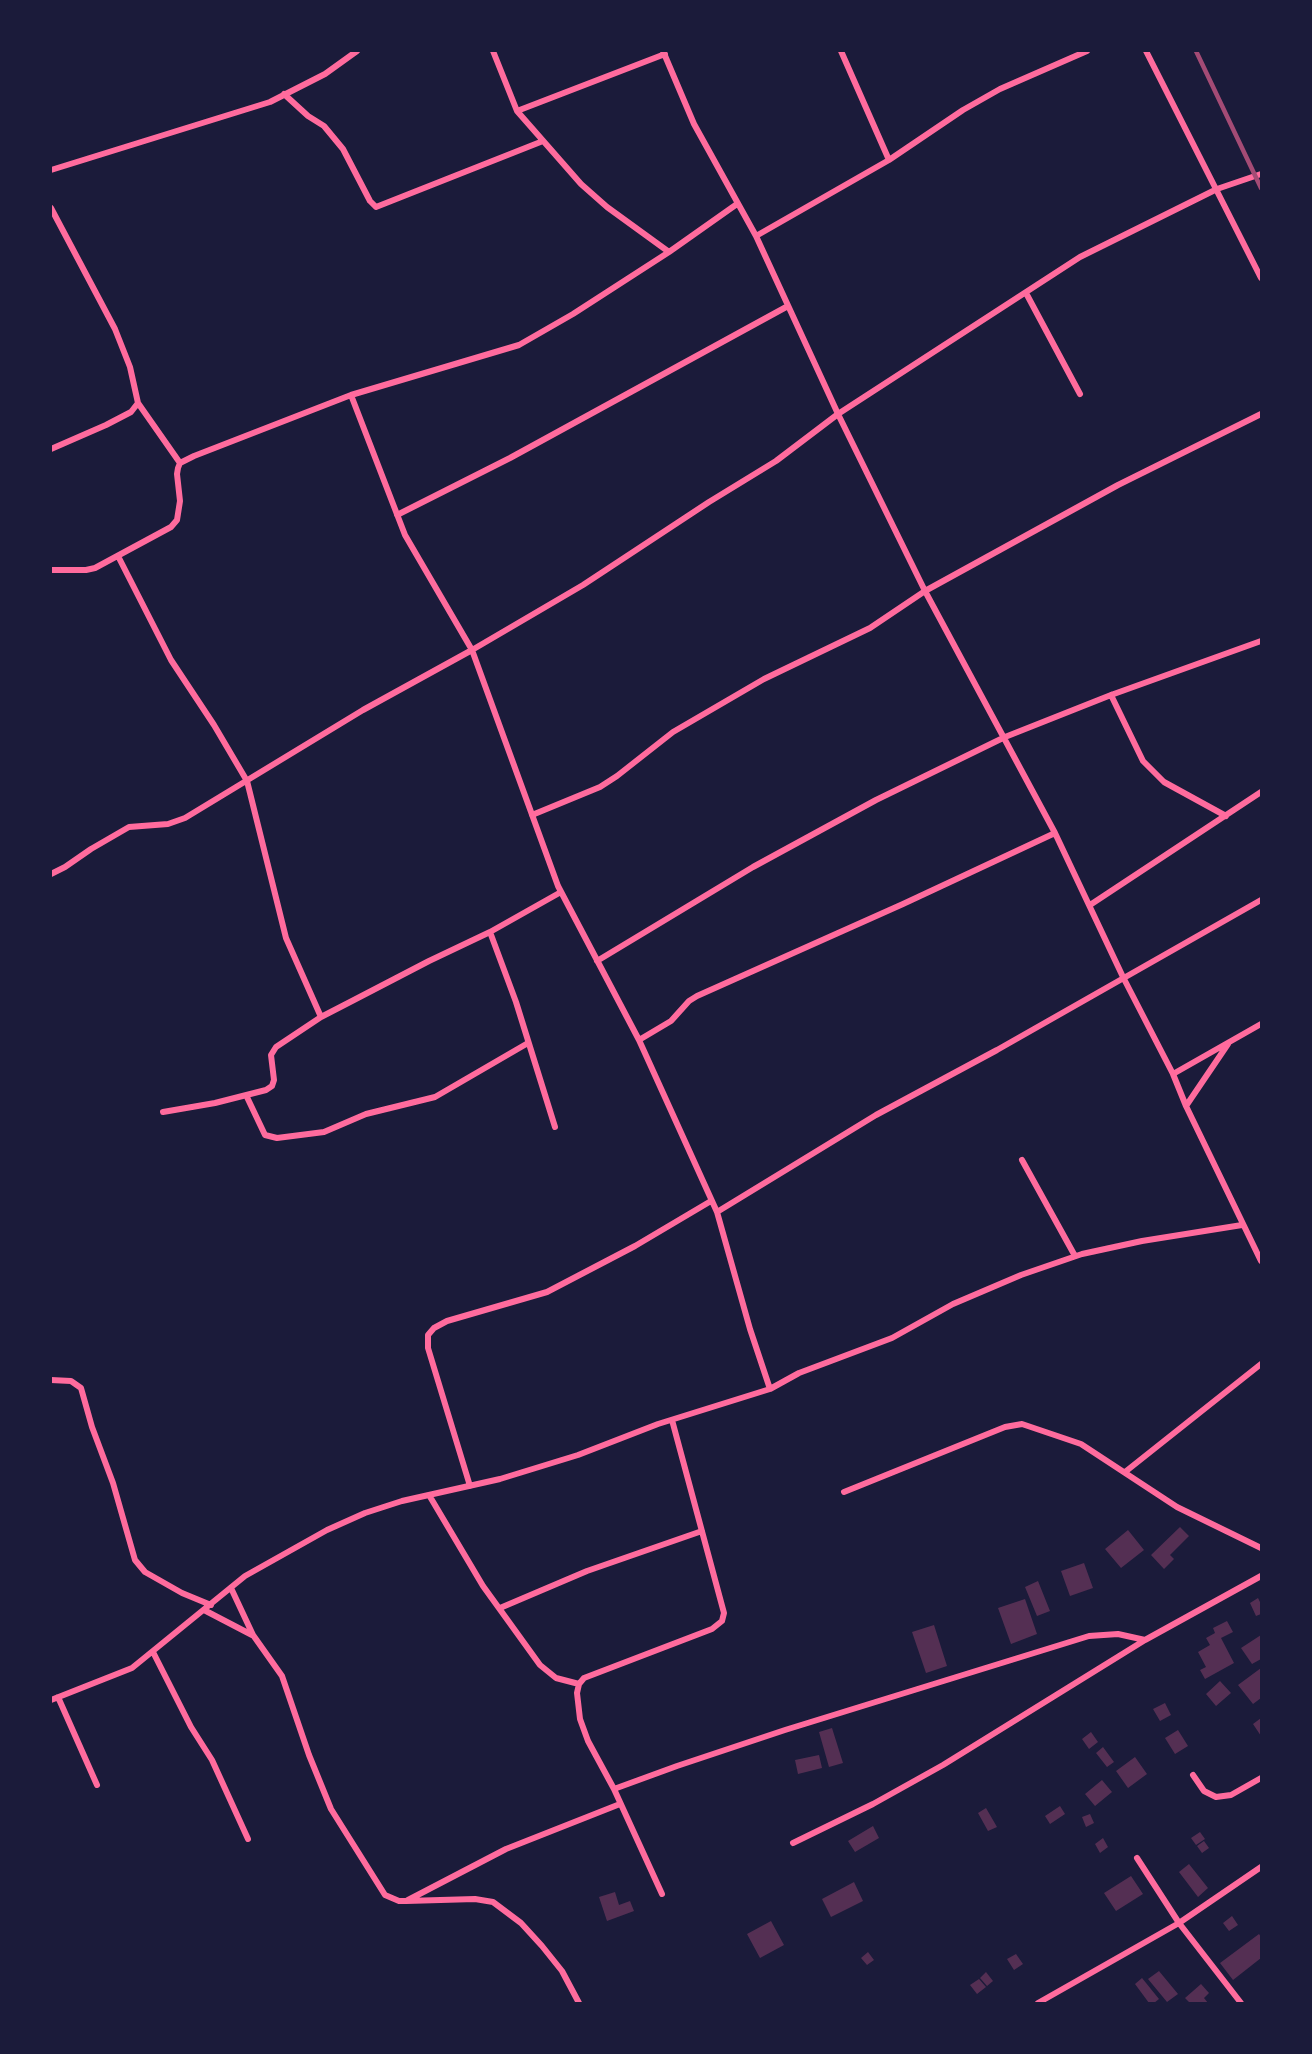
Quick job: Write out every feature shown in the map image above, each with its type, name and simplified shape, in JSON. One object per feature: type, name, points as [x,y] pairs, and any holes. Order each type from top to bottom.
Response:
[{"type":"street","points":[[51,170],[270,102],[325,74],[357,51]]},
{"type":"street","points":[[494,51],[517,111],[543,141],[581,184],[607,207],[669,252]]},
{"type":"street","points":[[841,51],[889,160]]},
{"type":"street","points":[[756,236],[889,160],[963,110],[1000,89],[1087,51]]},
{"type":"street","points":[[1146,51],[1261,278]]},
{"type":"street","points":[[517,111],[664,52],[694,124],[756,236],[838,414],[925,591],[1055,833],[1123,977],[1173,1074],[1186,1106],[1261,1261]]},
{"type":"street","points":[[284,94],[308,116],[324,126],[343,149],[370,201],[376,207],[543,141]]},
{"type":"street","points":[[51,874],[129,827],[168,824],[185,818],[363,710],[583,585],[776,461],[838,414],[1080,257],[1217,189],[1261,174]]},
{"type":"street","points":[[51,570],[95,568],[171,527],[177,520],[180,494],[177,474],[180,463],[351,395],[519,345],[573,314],[669,252],[737,204]]},
{"type":"street","points":[[51,208],[115,329],[130,367],[138,403],[180,463]]},
{"type":"street","points":[[1026,293],[1080,394]]},
{"type":"street","points":[[397,515],[510,458],[788,306]]},
{"type":"street","points":[[351,395],[405,535],[472,650],[561,892],[639,1040],[717,1212],[750,1329],[770,1389]]},
{"type":"street","points":[[51,449],[131,412],[138,403]]},
{"type":"street","points":[[532,815],[600,787],[673,732],[764,679],[870,628],[925,591],[1118,485],[1261,414]]},
{"type":"street","points":[[118,556],[171,660],[214,725],[247,781],[286,938],[321,1017]]},
{"type":"street","points":[[597,961],[753,867],[876,800],[1005,737],[1261,640]]},
{"type":"street","points":[[1111,695],[1143,761],[1164,782],[1226,816]]},
{"type":"street","points":[[1090,905],[1261,792]]},
{"type":"street","points":[[639,1040],[671,1021],[689,1001],[697,996],[1055,833]]},
{"type":"street","points":[[163,1112],[214,1103],[266,1090],[272,1086],[274,1080],[271,1055],[276,1047],[321,1017],[490,932],[561,892]]},
{"type":"street","points":[[717,1212],[876,1115],[997,1050],[1261,900]]},
{"type":"street","points":[[490,932],[516,1002],[555,1127]]},
{"type":"street","points":[[1173,1074],[1261,1024]]},
{"type":"street","points":[[246,1095],[265,1136],[277,1138],[324,1132],[366,1114],[435,1097],[528,1043]]},
{"type":"street","points":[[1186,1106],[1228,1043]]},
{"type":"street","points":[[1022,1160],[1075,1256]]},
{"type":"street","points":[[470,1486],[428,1348],[428,1335],[434,1328],[447,1321],[548,1292],[635,1246],[711,1201]]},
{"type":"street","points":[[51,1700],[132,1668],[244,1576],[327,1530],[383,1507],[500,1479],[578,1455],[672,1420],[770,1389],[799,1373],[892,1338],[953,1304],[1075,1256],[1142,1241],[1242,1225]]},
{"type":"street","points":[[1125,1472],[1261,1364]]},
{"type":"street","points":[[51,1380],[71,1381],[81,1388],[92,1427],[116,1493],[135,1560],[145,1572],[182,1593],[211,1605]]},
{"type":"street","points":[[662,1894],[614,1789],[588,1741],[580,1719],[576,1694],[584,1678],[712,1629],[722,1621],[724,1613],[672,1420]]},
{"type":"street","points":[[844,1492],[1005,1427],[1022,1424],[1081,1444],[1177,1507],[1261,1548]]},
{"type":"street","points":[[429,1496],[483,1586],[540,1665],[556,1678],[579,1684]]},
{"type":"street","points":[[500,1608],[587,1570],[702,1531]]},
{"type":"street","points":[[793,1843],[873,1804],[943,1766],[1145,1640],[1261,1576]]},
{"type":"street","points":[[231,1588],[253,1635],[282,1676],[309,1755],[331,1809],[385,1895],[399,1901],[474,1899],[493,1902],[520,1923],[542,1946],[562,1971],[579,2003]]},
{"type":"street","points":[[204,1610],[253,1635]]},
{"type":"street","points":[[614,1789],[764,1737],[1089,1636],[1118,1634],[1145,1640]]},
{"type":"street","points":[[153,1652],[191,1727],[212,1760],[248,1839]]},
{"type":"street","points":[[58,1697],[97,1785]]},
{"type":"street","points":[[1193,1774],[1204,1791],[1216,1797],[1231,1795],[1261,1778]]},
{"type":"street","points":[[406,1901],[506,1849],[620,1804]]},
{"type":"street","points":[[1137,1858],[1179,1923],[1241,2003]]},
{"type":"street","points":[[1038,2003],[1179,1923],[1261,1867]]},
{"type":"building","points":[[1180,1527],[1189,1536],[1170,1555],[1174,1559],[1164,1569],[1151,1555]]},
{"type":"building","points":[[1128,1530],[1144,1550],[1121,1568],[1105,1549]]},
{"type":"building","points":[[1084,1563],[1093,1588],[1070,1596],[1061,1571]]},
{"type":"building","points":[[1038,1581],[1050,1611],[1037,1616],[1025,1587]]},
{"type":"building","points":[[1258,1598],[1261,1604],[1261,1614],[1256,1616],[1250,1603]]},
{"type":"building","points":[[1025,1599],[1037,1634],[1011,1644],[998,1608]]},
{"type":"building","points":[[1227,1621],[1233,1632],[1221,1638],[1234,1663],[1205,1679],[1200,1670],[1206,1667],[1198,1652],[1210,1645],[1206,1638],[1215,1633],[1213,1628]]},
{"type":"building","points":[[934,1625],[947,1666],[926,1673],[912,1632]]},
{"type":"building","points":[[1261,1635],[1261,1659],[1252,1664],[1241,1648]]},
{"type":"building","points":[[1261,1668],[1261,1698],[1253,1704],[1238,1685]]},
{"type":"building","points":[[1220,1681],[1231,1693],[1216,1706],[1206,1694]]},
{"type":"building","points":[[1165,1703],[1171,1715],[1160,1721],[1153,1709]]},
{"type":"building","points":[[1261,1718],[1261,1736],[1253,1724]]},
{"type":"building","points":[[832,1728],[843,1763],[829,1767],[819,1732]]},
{"type":"building","points":[[1178,1730],[1188,1746],[1175,1754],[1165,1738]]},
{"type":"building","points":[[1091,1732],[1098,1742],[1089,1749],[1082,1739]]},
{"type":"building","points":[[1103,1747],[1114,1762],[1107,1767],[1096,1753]]},
{"type":"building","points":[[819,1755],[822,1768],[798,1774],[795,1760]]},
{"type":"building","points":[[1135,1757],[1147,1774],[1128,1788],[1116,1771]]},
{"type":"building","points":[[1102,1780],[1112,1792],[1095,1806],[1085,1794]]},
{"type":"building","points":[[1060,1806],[1065,1814],[1050,1824],[1045,1816]]},
{"type":"building","points":[[986,1808],[997,1827],[988,1831],[978,1813]]},
{"type":"building","points":[[1090,1814],[1094,1823],[1086,1827],[1082,1817]]},
{"type":"building","points":[[873,1826],[879,1838],[855,1852],[848,1841]]},
{"type":"building","points":[[1200,1832],[1205,1839],[1196,1845],[1191,1838]]},
{"type":"building","points":[[1103,1838],[1108,1847],[1100,1853],[1095,1844]]},
{"type":"building","points":[[1204,1841],[1209,1848],[1202,1853],[1197,1846]]},
{"type":"building","points":[[1189,1864],[1208,1888],[1198,1897],[1179,1872]]},
{"type":"building","points":[[1131,1876],[1143,1894],[1116,1911],[1104,1893]]},
{"type":"building","points":[[854,1882],[863,1901],[831,1917],[822,1899]]},
{"type":"building","points":[[615,1892],[619,1905],[630,1901],[634,1911],[607,1921],[599,1897]]},
{"type":"building","points":[[1232,1916],[1238,1925],[1229,1931],[1223,1923]]},
{"type":"building","points":[[771,1921],[784,1945],[760,1958],[747,1934]]},
{"type":"building","points":[[1259,1934],[1261,1958],[1233,1980],[1220,1963]]},
{"type":"building","points":[[868,1952],[874,1960],[867,1965],[861,1958]]},
{"type":"building","points":[[1016,1954],[1023,1964],[1014,1970],[1007,1959]]},
{"type":"building","points":[[1159,1971],[1178,1994],[1167,2002],[1148,1979]]},
{"type":"building","points":[[986,1972],[993,1981],[987,1986],[980,1978]]},
{"type":"building","points":[[1142,1978],[1159,1999],[1154,2003],[1149,2003],[1135,1984]]},
{"type":"building","points":[[979,1979],[986,1987],[977,1994],[970,1985]]},
{"type":"building","points":[[1201,1984],[1209,1993],[1204,1998],[1208,2003],[1190,2003],[1185,1998]]},
{"type":"railway","points":[[1196,51],[1261,188]]}]
